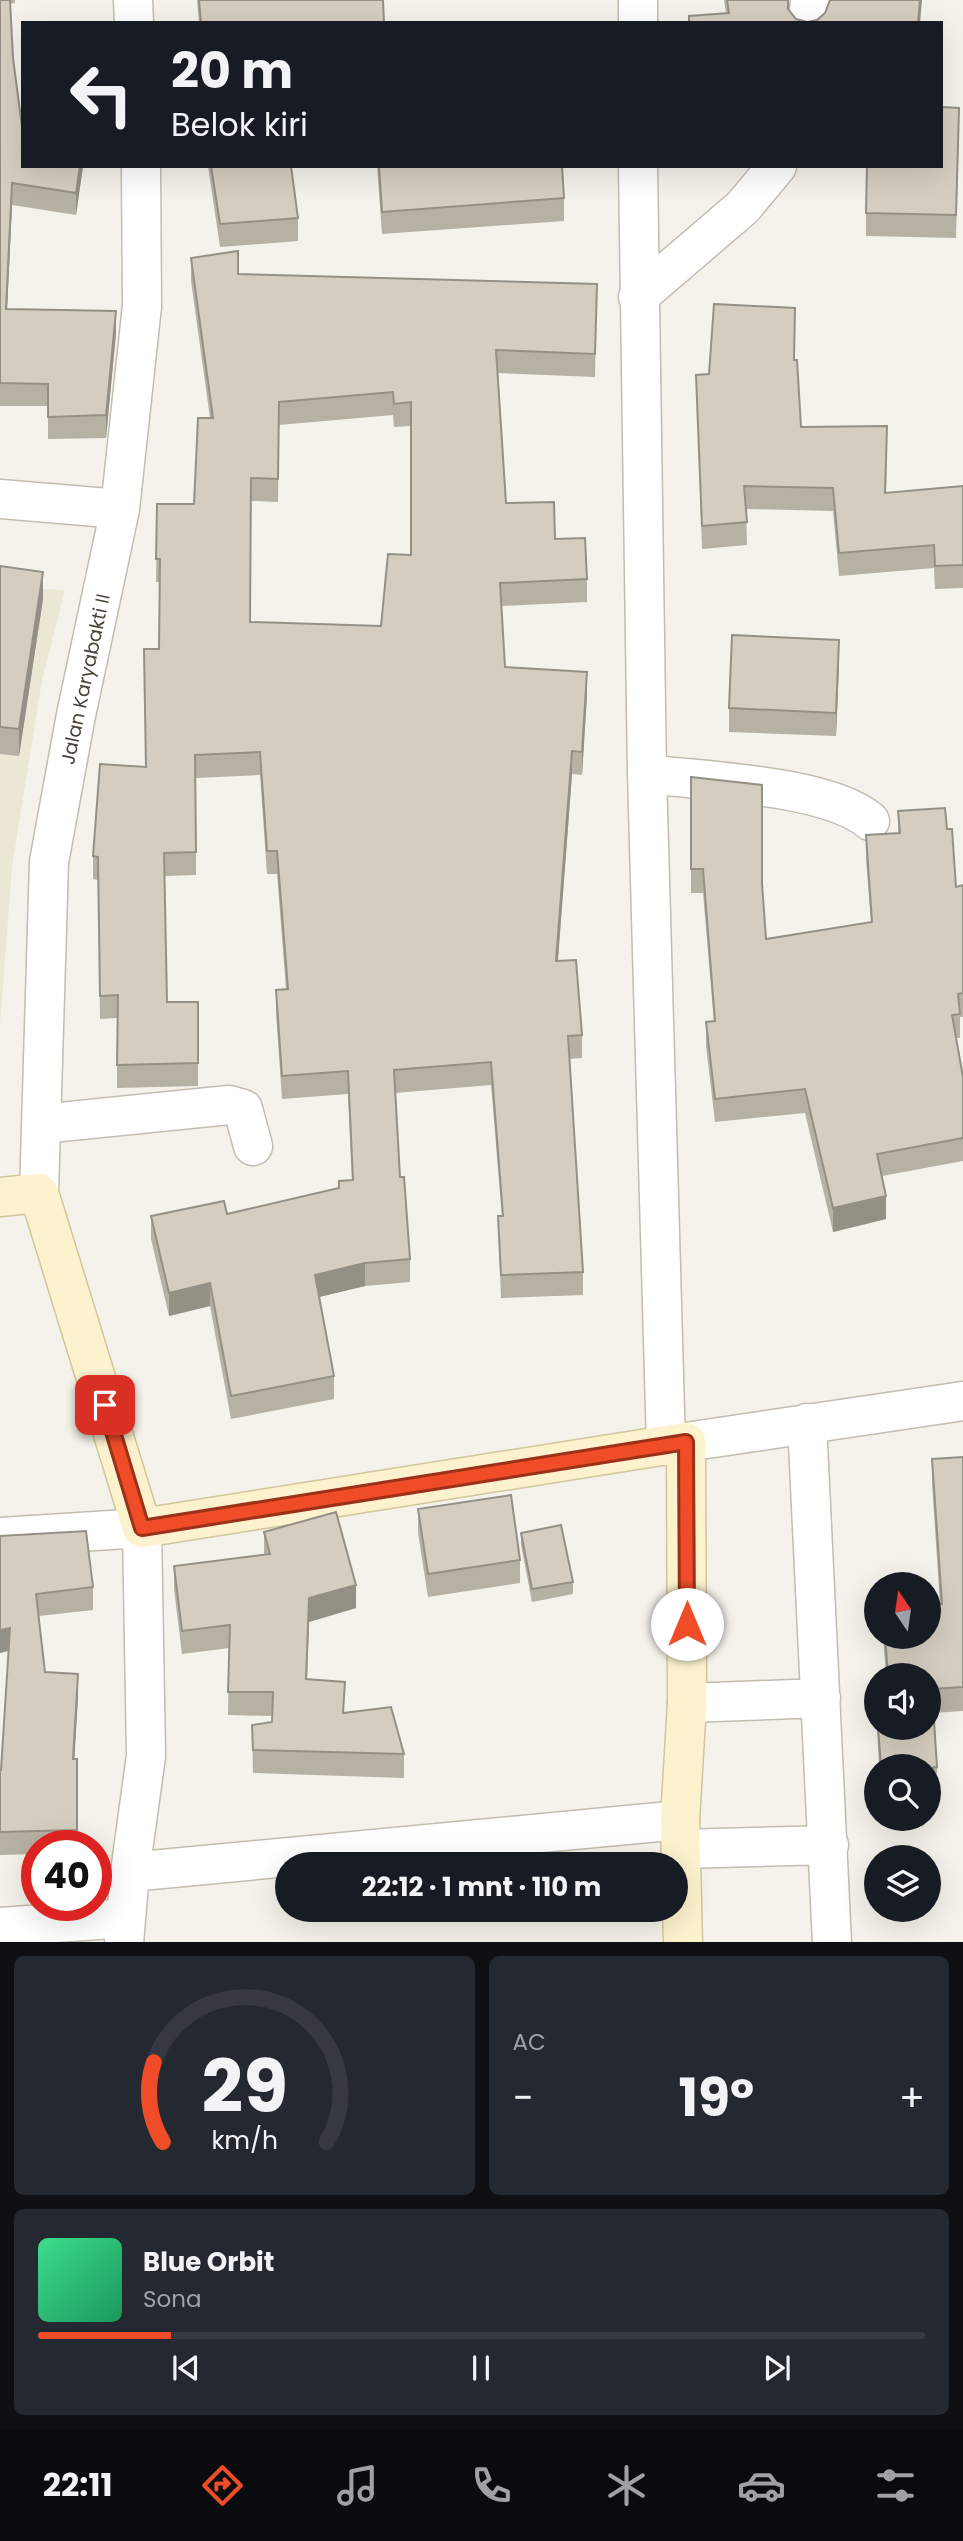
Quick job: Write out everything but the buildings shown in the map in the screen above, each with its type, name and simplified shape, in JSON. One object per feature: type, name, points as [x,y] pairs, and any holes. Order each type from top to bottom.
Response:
[{"type":"street","points":[[133,0],[134,21]]},
{"type":"street","points":[[638,0],[638,21]]},
{"type":"street","points":[[808,21],[810,0]]},
{"type":"street","name":"Jalan Karyabakti II","points":[[39,1193],[49,862],[76,715],[120,509],[142,306],[141,168]]},
{"type":"street","points":[[638,168],[647,774],[687,1703],[681,1835],[683,1942]]},
{"type":"street","points":[[638,297],[718,231],[743,207],[775,168]]},
{"type":"street","points":[[0,499],[120,509]]},
{"type":"street","points":[[647,774],[784,790],[840,804],[861,813],[870,821]]},
{"type":"street","points":[[41,1124],[229,1105],[243,1110],[253,1146]]},
{"type":"street","points":[[0,1197],[39,1193],[142,1528],[146,1756],[125,1930],[0,1927]]},
{"type":"street","points":[[0,1537],[142,1528],[807,1423],[963,1401]]},
{"type":"street","points":[[807,1423],[832,1942]]},
{"type":"street","points":[[687,1703],[821,1698]]},
{"type":"street","points":[[130,1872],[681,1835],[829,1845]]},
{"type":"shaded area","points":[[0,587],[65,590],[42,680],[12,867],[0,1025]]},
{"type":"route","points":[[105,1405],[142,1528],[686,1442],[687,1624]]}]
